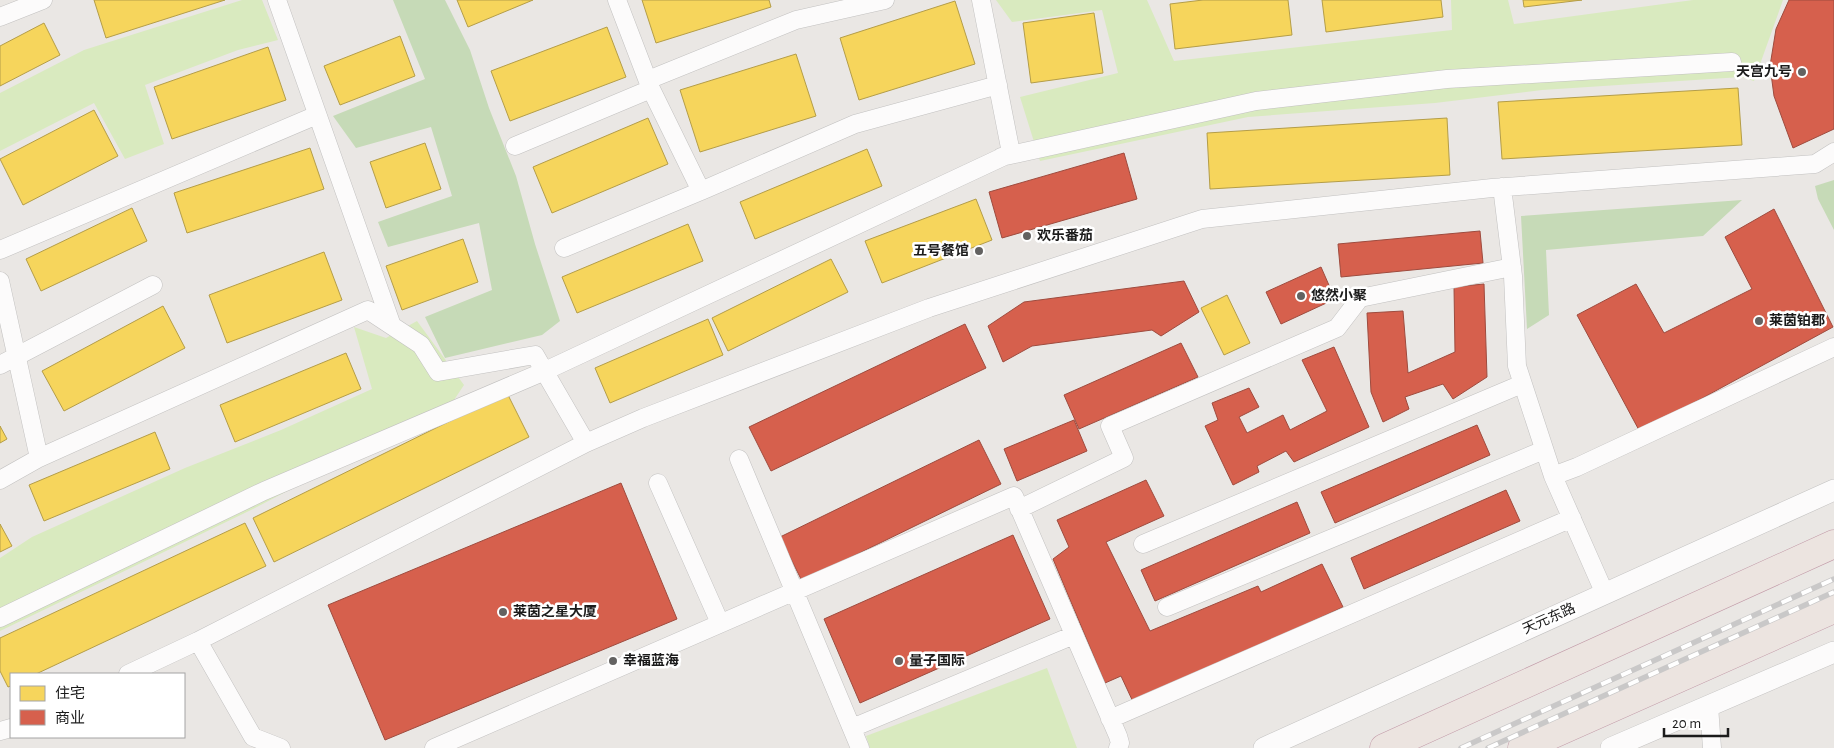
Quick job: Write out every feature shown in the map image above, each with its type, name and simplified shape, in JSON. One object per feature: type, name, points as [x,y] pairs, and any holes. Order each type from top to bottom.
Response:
[{"type":"highway","points":[[1384,748],[1834,544]]},
{"type":"highway","points":[[1522,748],[1834,609]]},
{"type":"street","points":[[0,17],[43,0]]},
{"type":"street","points":[[277,0],[392,326]]},
{"type":"street","points":[[617,0],[650,85],[701,191]]},
{"type":"street","points":[[515,146],[796,20],[884,0]]},
{"type":"street","points":[[0,618],[264,491],[544,371],[1011,153],[981,0]]},
{"type":"street","points":[[1001,157],[1256,101],[1447,79],[1732,62]]},
{"type":"street","points":[[564,248],[855,124],[998,86]]},
{"type":"street","points":[[0,250],[318,115]]},
{"type":"street","points":[[130,673],[198,641],[586,443],[643,418],[929,308],[1202,218],[1502,187],[1815,164],[1834,152]]},
{"type":"street","points":[[1502,187],[1512,267],[1517,366],[1553,476],[1605,594]]},
{"type":"street","points":[[1019,508],[1124,458],[1110,426],[1337,328],[1360,298],[1512,267]]},
{"type":"street","points":[[0,281],[39,458]]},
{"type":"street","points":[[0,365],[153,284]]},
{"type":"street","points":[[0,480],[39,458],[368,310],[421,345],[438,372],[535,355],[586,443]]},
{"type":"street","points":[[1553,476],[1577,467],[1834,347]]},
{"type":"street","points":[[1142,544],[1522,384]]},
{"type":"street","points":[[1168,607],[1544,450]]},
{"type":"street","points":[[739,459],[860,748]]},
{"type":"street","points":[[658,483],[720,623]]},
{"type":"street","name":"天元东路","points":[[1264,748],[1834,490]]},
{"type":"street","points":[[434,748],[1014,496],[1121,744]]},
{"type":"street","points":[[1110,719],[1572,518]]},
{"type":"street","points":[[852,728],[1074,634]]},
{"type":"street","points":[[198,641],[253,736],[282,748]]},
{"type":"street","points":[[1611,748],[1834,652]]},
{"type":"street","points":[[1709,706],[1712,748]]},
{"type":"green space","points":[[242,0],[262,0],[278,40],[238,50],[145,85],[164,144],[125,159],[94,103],[0,151],[0,93],[84,50]]},
{"type":"green space","points":[[393,0],[445,0],[470,50],[489,108],[516,176],[535,244],[560,321],[542,335],[445,358],[425,317],[492,290],[479,223],[388,247],[378,222],[452,196],[431,127],[356,148],[333,116],[425,79]]},
{"type":"green space","points":[[996,0],[1147,0],[1174,61],[1452,30],[1451,0],[1508,0],[1514,24],[1693,0],[1783,0],[1754,81],[1741,77],[1542,90],[1435,103],[1248,117],[1040,161],[1020,97],[1118,73],[1102,10],[1012,22]]},
{"type":"green space","points":[[1834,180],[1834,230],[1818,199],[1815,186]]},
{"type":"green space","points":[[1742,200],[1703,236],[1546,250],[1549,315],[1527,329],[1521,216]]},
{"type":"green space","points":[[417,321],[464,385],[450,406],[251,510],[0,631],[0,558],[32,537],[185,468],[281,430],[372,389],[354,327],[386,338]]},
{"type":"green space","points":[[1047,668],[1077,748],[870,748],[866,736]]},
{"type":"building: 住宅","points":[[94,0],[225,0],[106,38]]},
{"type":"building: 住宅","points":[[457,0],[533,0],[468,27]]},
{"type":"building: 住宅","points":[[642,0],[769,0],[771,7],[656,43]]},
{"type":"building: 住宅","points":[[1203,0],[1288,0],[1292,35],[1175,49],[1170,4]]},
{"type":"building: 住宅","points":[[1322,0],[1441,0],[1443,17],[1326,32]]},
{"type":"building: 住宅","points":[[1523,0],[1582,0],[1524,7]]},
{"type":"building: 住宅","points":[[955,1],[975,64],[859,100],[840,38]]},
{"type":"building: 住宅","points":[[1094,13],[1103,73],[1031,83],[1023,23]]},
{"type":"building: 住宅","points":[[44,23],[60,55],[0,86],[0,46]]},
{"type":"building: 住宅","points":[[607,27],[626,77],[510,121],[491,71]]},
{"type":"building: 住宅","points":[[400,36],[415,76],[340,105],[324,66]]},
{"type":"building: 住宅","points":[[268,47],[286,100],[172,139],[154,87]]},
{"type":"building: 住宅","points":[[796,54],[816,116],[700,152],[680,90]]},
{"type":"building: 住宅","points":[[1738,88],[1742,145],[1502,159],[1498,102]]},
{"type":"building: 住宅","points":[[94,110],[118,156],[23,205],[0,159]]},
{"type":"building: 住宅","points":[[648,118],[668,164],[552,213],[533,167]]},
{"type":"building: 住宅","points":[[1447,118],[1450,175],[1210,189],[1207,133]]},
{"type":"building: 住宅","points":[[425,143],[441,189],[386,208],[370,162]]},
{"type":"building: 住宅","points":[[310,148],[324,189],[187,233],[174,193]]},
{"type":"building: 住宅","points":[[867,149],[882,186],[755,239],[740,202]]},
{"type":"building: 住宅","points":[[976,199],[992,240],[882,283],[865,241]]},
{"type":"building: 住宅","points":[[132,208],[147,241],[41,291],[26,259]]},
{"type":"building: 住宅","points":[[688,224],[703,261],[577,313],[562,277]]},
{"type":"building: 住宅","points":[[463,239],[478,282],[402,310],[386,266]]},
{"type":"building: 住宅","points":[[324,252],[342,300],[227,343],[209,295]]},
{"type":"building: 住宅","points":[[831,259],[848,292],[728,351],[712,318]]},
{"type":"building: 住宅","points":[[1227,295],[1250,343],[1224,355],[1201,308]]},
{"type":"building: 住宅","points":[[163,306],[185,348],[64,411],[42,371]]},
{"type":"building: 住宅","points":[[708,319],[723,355],[610,403],[595,368]]},
{"type":"building: 住宅","points":[[346,353],[361,389],[235,442],[220,405]]},
{"type":"building: 住宅","points":[[507,393],[529,437],[274,562],[253,518]]},
{"type":"building: 住宅","points":[[0,426],[7,439],[0,443]]},
{"type":"building: 住宅","points":[[155,432],[170,469],[44,521],[29,485]]},
{"type":"building: 住宅","points":[[245,523],[266,566],[38,673],[10,673],[10,686],[8,687],[0,671],[0,638]]},
{"type":"building: 住宅","points":[[0,524],[12,546],[0,552]]},
{"type":"building: 商业","name":"天宫九号","points":[[1789,0],[1834,0],[1834,129],[1793,148],[1774,96],[1770,66],[1776,29]]},
{"type":"building: 商业","points":[[1124,153],[1137,199],[1002,238],[989,192]]},
{"type":"building: 商业","name":"莱茵铂郡","points":[[1774,209],[1833,327],[1640,432],[1577,315],[1636,284],[1664,333],[1752,289],[1725,237]]},
{"type":"building: 商业","points":[[1480,231],[1483,263],[1341,277],[1338,244]]},
{"type":"building: 商业","name":"悠然小聚","points":[[1321,267],[1335,299],[1281,324],[1266,292]]},
{"type":"building: 商业","points":[[1184,281],[1199,312],[1161,336],[1152,330],[1032,346],[1003,362],[988,326],[1024,302]]},
{"type":"building: 商业","points":[[1484,284],[1487,377],[1453,399],[1443,384],[1405,397],[1409,409],[1383,422],[1371,392],[1367,313],[1403,311],[1408,373],[1455,352],[1454,287]]},
{"type":"building: 商业","points":[[965,324],[986,368],[771,471],[749,427]]},
{"type":"building: 商业","points":[[1181,343],[1198,377],[1079,429],[1064,395]]},
{"type":"building: 商业","points":[[1334,347],[1369,427],[1294,462],[1286,451],[1257,466],[1259,472],[1233,485],[1205,426],[1218,420],[1212,403],[1249,388],[1259,407],[1239,417],[1247,433],[1283,415],[1290,430],[1327,411],[1302,360]]},
{"type":"building: 商业","points":[[1074,420],[1087,451],[1017,481],[1004,449]]},
{"type":"building: 商业","points":[[1477,425],[1490,455],[1335,523],[1321,492]]},
{"type":"building: 商业","points":[[979,440],[1001,484],[802,581],[780,537]]},
{"type":"building: 商业","points":[[1146,480],[1164,516],[1106,542],[1150,631],[1258,586],[1261,592],[1322,564],[1343,607],[1134,704],[1121,676],[1105,683],[1053,559],[1069,547],[1057,520]]},
{"type":"building: 商业","name":"莱茵之星大厦","points":[[621,483],[677,619],[385,740],[328,605]]},
{"type":"building: 商业","points":[[1506,490],[1520,521],[1364,589],[1351,558]]},
{"type":"building: 商业","points":[[1297,502],[1310,533],[1155,601],[1141,570]]},
{"type":"building: 商业","name":"量子国际","points":[[1013,535],[1050,619],[860,703],[824,619]]},
{"type":"railway","points":[[1461,748],[1834,579]]},
{"type":"railway","points":[[1488,748],[1834,592]]},
{"type":"place","name":"天宫九号","points":[[1802,72]]},
{"type":"place","name":"欢乐番茄","points":[[1027,236]]},
{"type":"place","name":"五号餐馆","points":[[979,251]]},
{"type":"place","name":"悠然小聚","points":[[1301,296]]},
{"type":"place","name":"莱茵铂郡","points":[[1759,321]]},
{"type":"place","name":"莱茵之星大厦","points":[[503,612]]},
{"type":"place","name":"幸福蓝海","points":[[613,661]]},
{"type":"place","name":"量子国际","points":[[899,661]]}]
